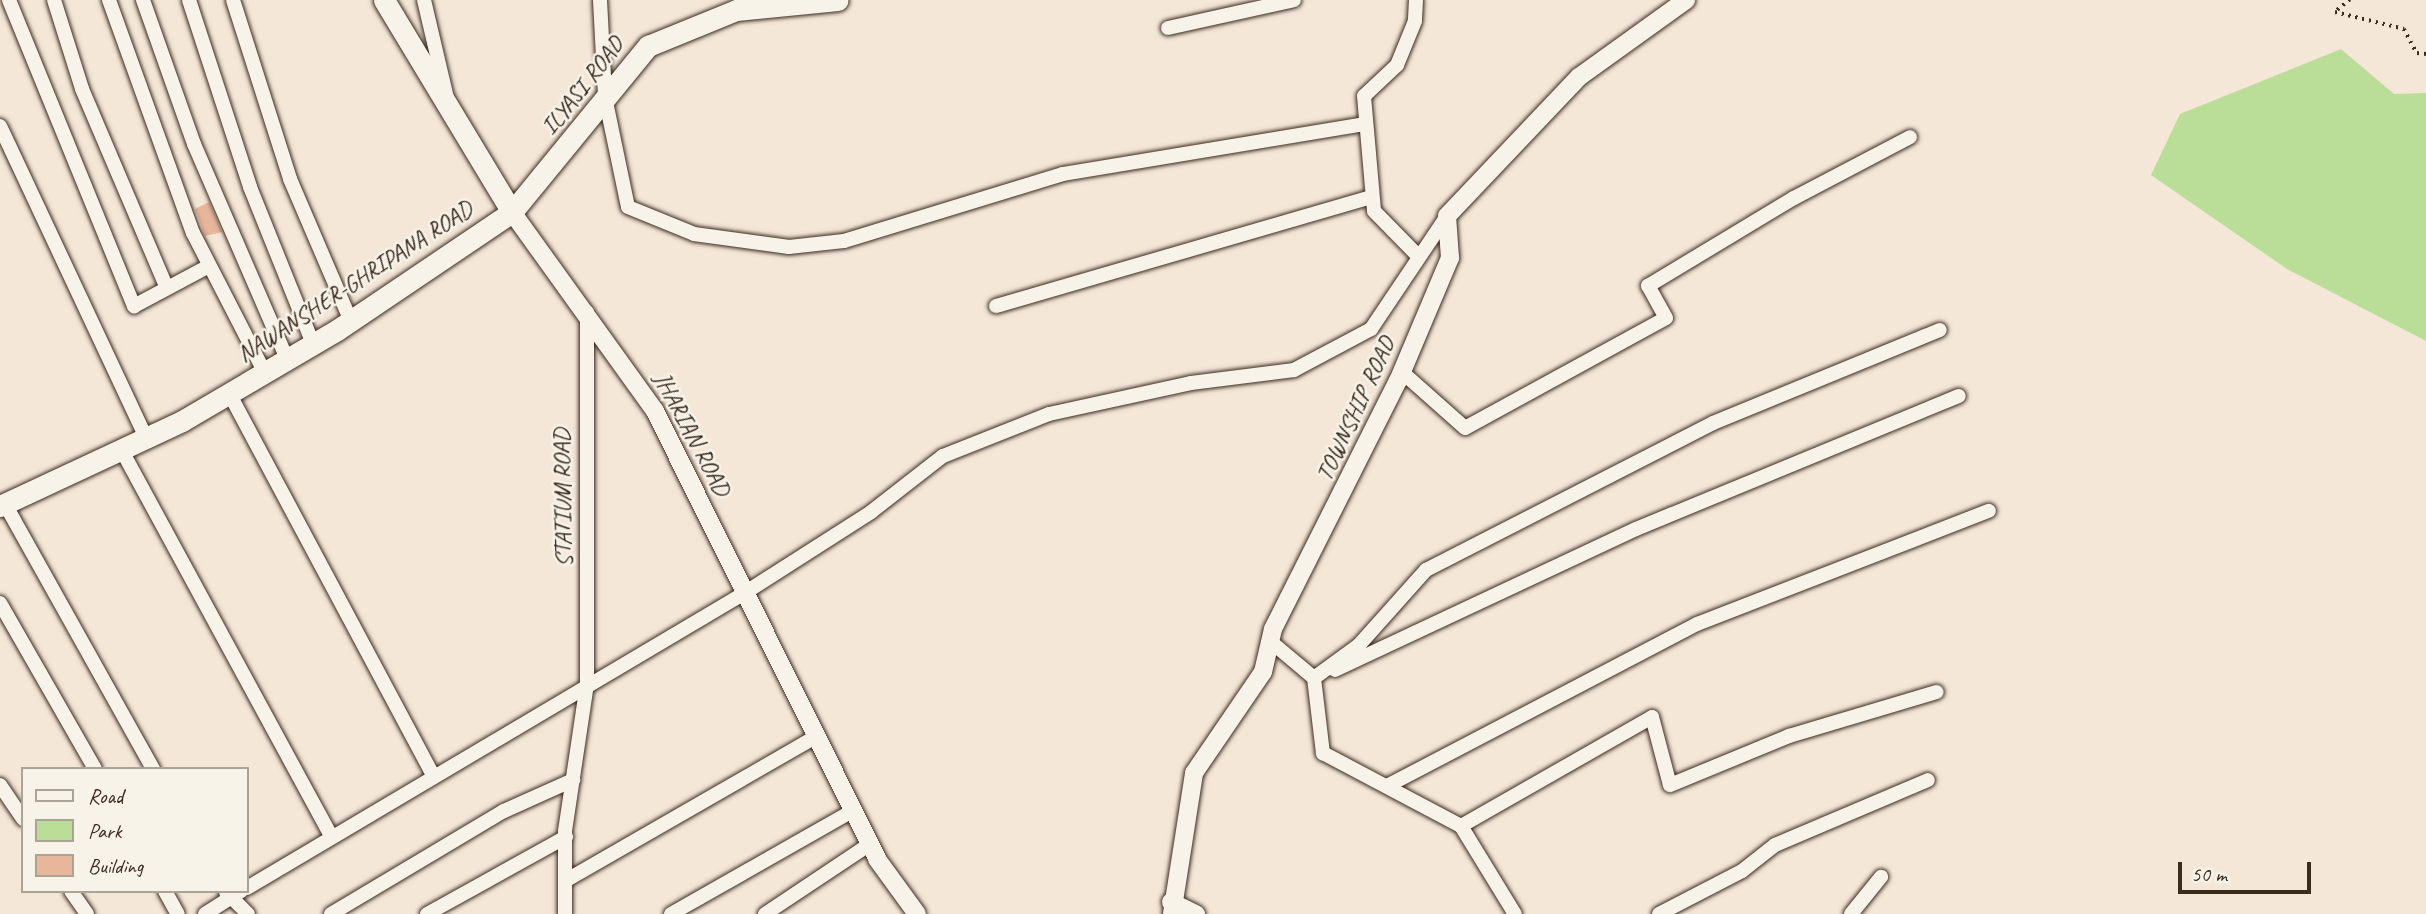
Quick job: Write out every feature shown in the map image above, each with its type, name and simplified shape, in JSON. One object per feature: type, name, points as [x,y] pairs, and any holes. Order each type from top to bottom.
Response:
[{"type":"main road","name":"JHARIAN ROAD","points":[[384,0],[512,212]]},
{"type":"main road","name":"ILYASI ROAD","points":[[512,212],[648,46],[743,4],[834,0]]},
{"type":"main road","name":"NAWANSHER-GHRIPANA ROAD","points":[[2,505],[146,438],[265,373],[351,321],[512,212]]},
{"type":"street","points":[[9,0],[134,306],[209,267]]},
{"type":"street","points":[[54,0],[82,89],[167,288]]},
{"type":"street","points":[[109,0],[132,77],[209,267],[265,373]]},
{"type":"street","points":[[143,0],[199,156],[287,359]]},
{"type":"street","points":[[189,0],[250,187],[313,344]]},
{"type":"street","points":[[233,0],[290,179],[351,321]]},
{"type":"street","points":[[424,0],[449,108]]},
{"type":"street","points":[[600,0],[606,97],[628,207],[694,234],[789,247],[844,241],[1063,174],[1365,124]]},
{"type":"street","points":[[1168,28],[1294,0]]},
{"type":"street","points":[[1416,0],[1415,21],[1397,65],[1364,96],[1374,211],[1418,256]]},
{"type":"street","points":[[248,887],[331,835],[743,594],[871,512],[943,456],[993,433],[1049,414],[1191,383],[1294,370],[1371,329],[1447,216],[1579,77],[1686,0]]},
{"type":"street","points":[[0,126],[146,438]]},
{"type":"street","points":[[1402,372],[1465,428],[1666,318],[1648,285],[1794,198],[1910,138]]},
{"type":"street","points":[[996,306],[1372,197]]},
{"type":"street","name":"JHARIAN ROAD","points":[[512,212],[587,311],[655,411],[852,811],[870,844],[917,914]]},
{"type":"street","name":"TOWNSHIP ROAD","points":[[1171,908],[1194,774],[1263,672],[1270,641],[1402,372],[1450,258],[1447,216]]},
{"type":"street","name":"STATIUM ROAD","points":[[565,914],[566,837],[587,684],[587,311]]},
{"type":"street","points":[[1314,678],[1359,645],[1426,570],[1713,423],[1940,330]]},
{"type":"street","points":[[229,393],[433,775]]},
{"type":"street","points":[[1314,678],[1397,645],[1636,529],[1959,396]]},
{"type":"street","points":[[121,449],[331,835]]},
{"type":"street","points":[[2,505],[152,767]]},
{"type":"street","points":[[1387,786],[1697,624],[1989,511]]},
{"type":"street","points":[[0,603],[93,767]]},
{"type":"street","points":[[1270,641],[1314,678],[1323,752],[1461,826],[1515,914]]},
{"type":"street","points":[[1461,826],[1652,717],[1670,785],[1788,736],[1937,692]]},
{"type":"street","points":[[565,881],[814,737]]},
{"type":"street","points":[[331,914],[505,811],[573,780]]},
{"type":"street","points":[[1659,914],[1742,871],[1775,845],[1928,780]]},
{"type":"street","points":[[0,785],[21,816]]},
{"type":"street","points":[[671,914],[852,811]]},
{"type":"street","points":[[427,914],[566,837]]},
{"type":"street","points":[[765,914],[870,844]]},
{"type":"street","points":[[1851,914],[1881,877]]},
{"type":"street","points":[[72,893],[87,914]]},
{"type":"street","points":[[165,893],[177,914]]},
{"type":"street","points":[[205,914],[232,894],[248,914]]},
{"type":"street","points":[[1171,908],[1196,914]]},
{"type":"path","points":[[2350,0],[2335,12],[2404,29],[2417,53],[2426,54]]},
{"type":"green space","points":[[2341,49],[2394,94],[2426,93],[2426,341],[2287,269],[2151,175],[2180,114]]},
{"type":"building","points":[[209,202],[222,232],[205,236],[195,209]]}]
